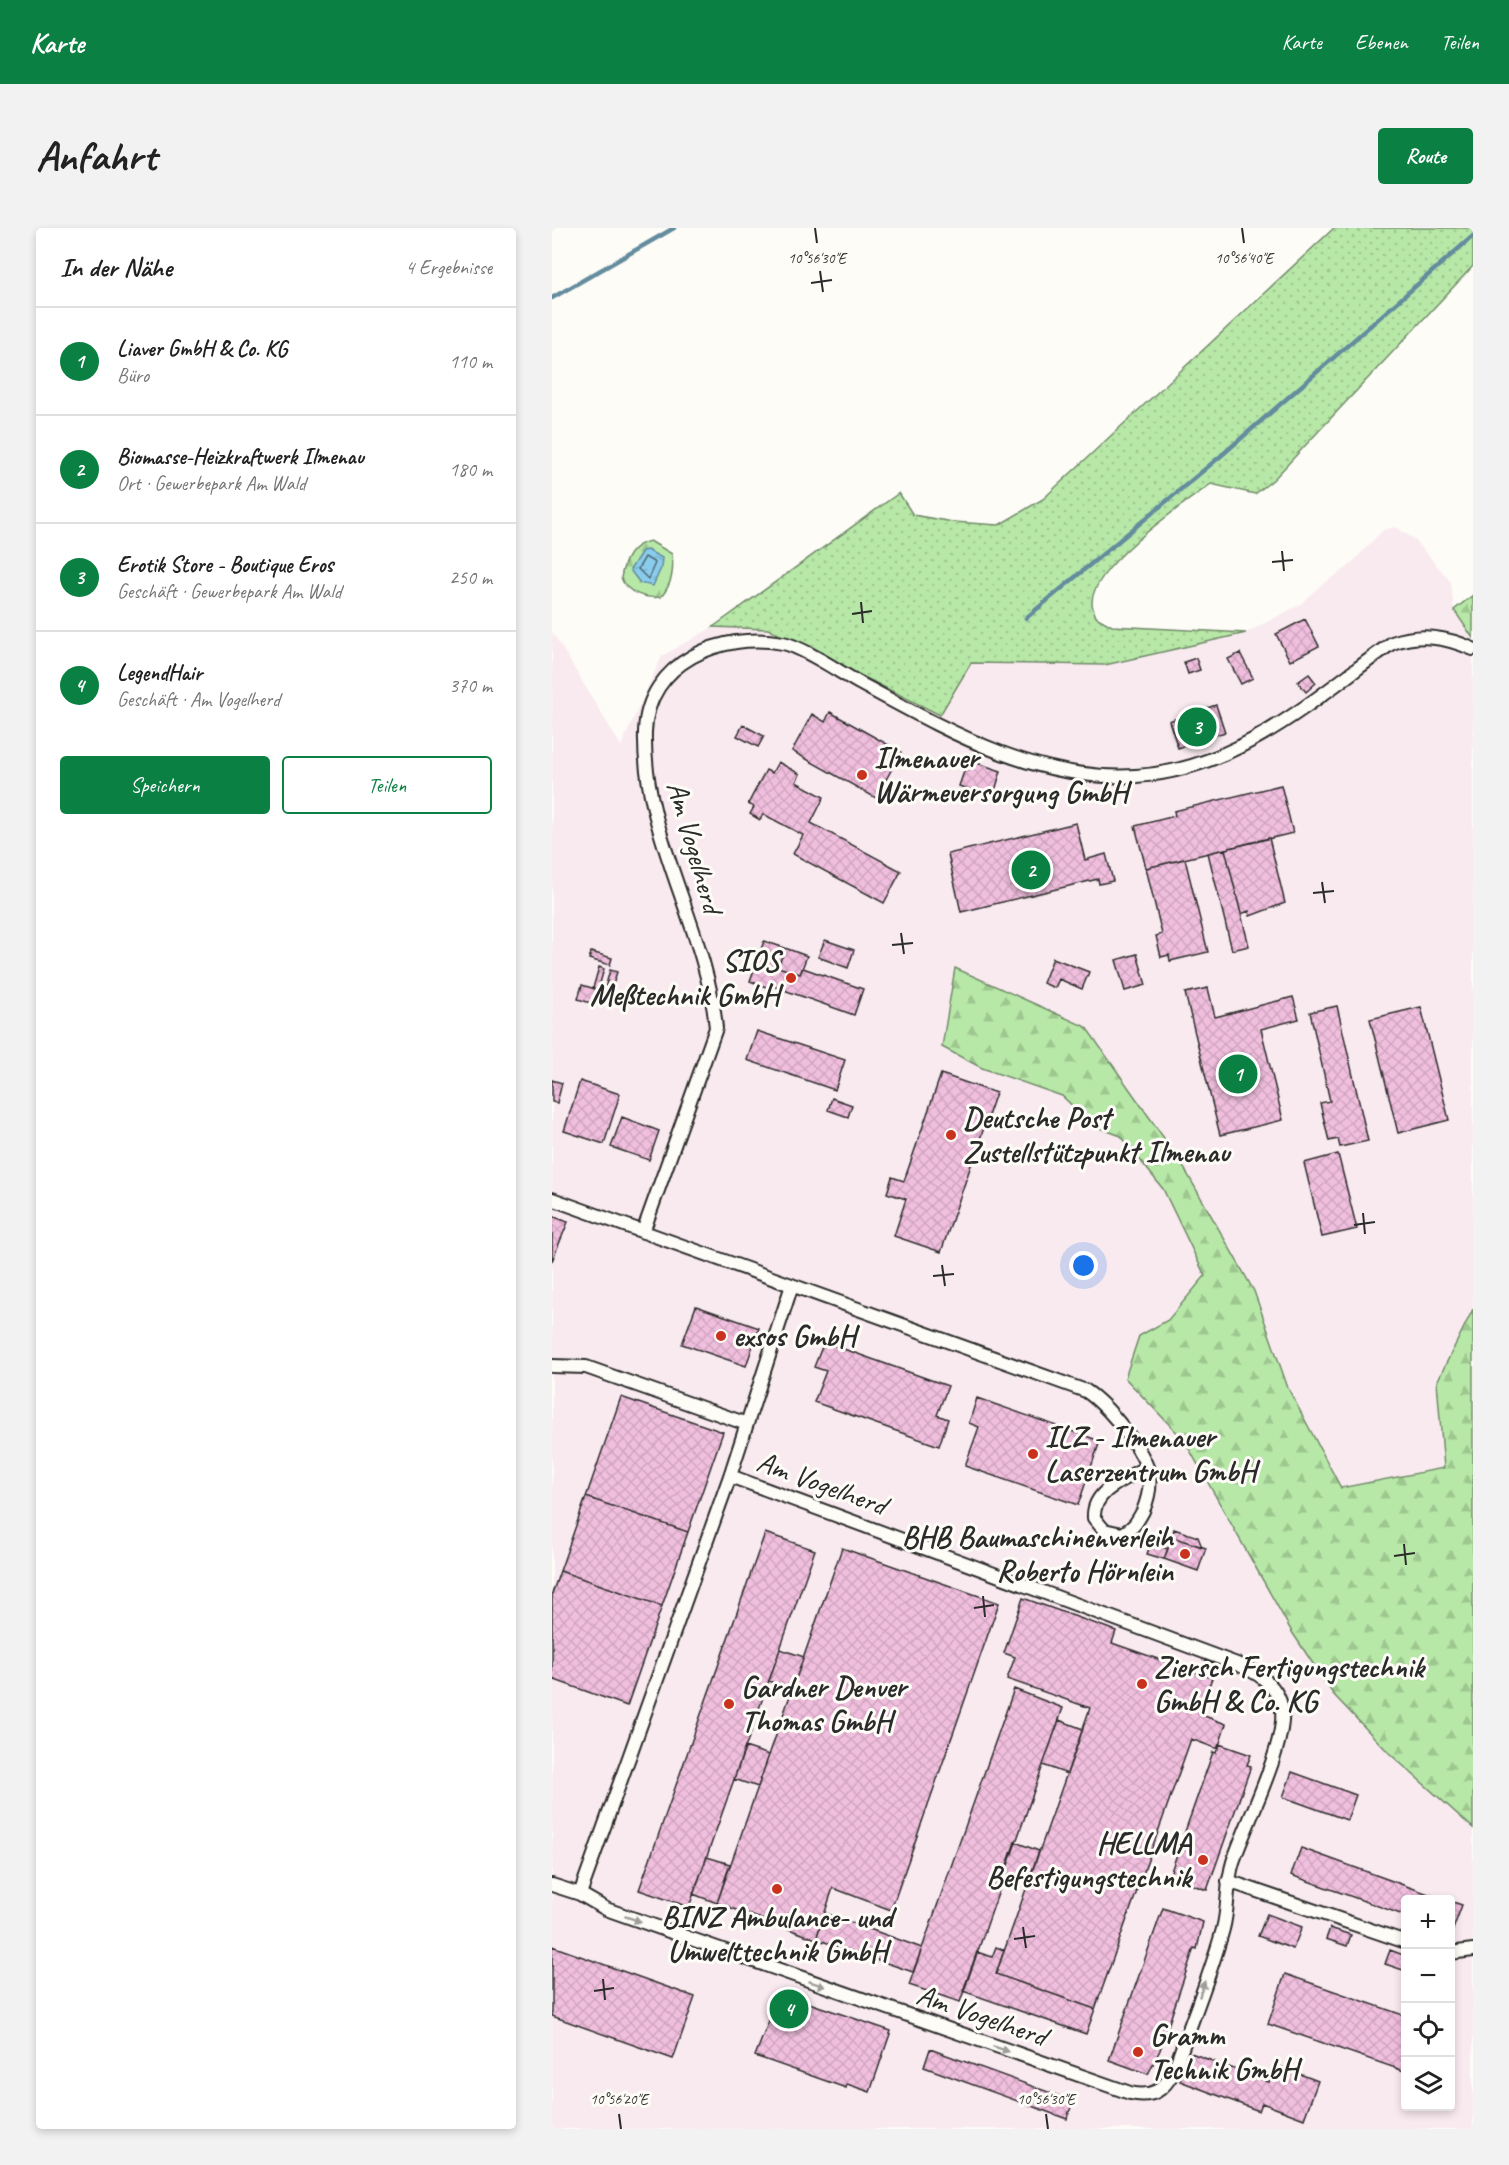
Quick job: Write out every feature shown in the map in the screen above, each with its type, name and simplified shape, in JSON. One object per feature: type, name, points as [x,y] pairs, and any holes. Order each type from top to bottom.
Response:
[{"type":"street","name":"Am Vogelherd","points":[[643,1232],[716,1028],[713,998],[664,841],[646,765],[645,731],[648,711],[667,676],[690,657],[727,642],[752,639],[787,643],[936,724],[995,751],[1070,772],[1136,776],[1194,766],[1240,748],[1284,721],[1392,643],[1411,636],[1452,640],[1473,650]]},
{"type":"street","points":[[552,1199],[1086,1391],[1100,1403],[1134,1443],[1147,1467],[1149,1496],[1135,1527],[1122,1534],[1104,1530],[1094,1518],[1093,1509],[1099,1497],[1147,1467]]},
{"type":"street","name":"Am Vogelherd","points":[[580,1894],[730,1476],[792,1285]]},
{"type":"street","name":"Am Vogelherd","points":[[552,1366],[586,1367],[747,1424]]},
{"type":"street","name":"Am Vogelherd","points":[[552,1885],[580,1894],[606,1909],[1080,2077],[1140,2095],[1160,2092],[1174,2071],[1223,1928],[1228,1881],[1276,1747],[1282,1710],[1271,1684],[1252,1670],[730,1476]]},
{"type":"street","points":[[1228,1881],[1401,1940]]},
{"type":"street","points":[[1455,1952],[1473,1950]]},
{"type":"shaded area","points":[[1396,527],[1415,540],[1451,582],[1454,610],[1473,638],[1473,1309],[1437,1382],[1473,1706],[1473,2129],[552,2129],[552,631],[621,746],[662,656],[713,627],[767,629],[940,715],[971,663],[1105,665],[1246,633],[1301,604],[1321,585],[1347,568],[1383,530]]},
{"type":"green space","points":[[1334,228],[1473,228],[1473,266],[1274,479],[1255,494],[1211,484],[1161,521],[1122,555],[1106,572],[1096,588],[1092,603],[1096,617],[1112,626],[1246,633],[1105,665],[971,663],[940,715],[768,629],[713,627],[899,493],[913,515],[953,522],[999,525],[1043,499]]},
{"type":"green space","points":[[650,541],[672,554],[671,577],[661,597],[637,594],[628,588],[621,578],[624,565],[633,550]]},
{"type":"green space","points":[[1473,595],[1473,638],[1454,610]]},
{"type":"green space","points":[[955,968],[1086,1027],[1180,1161],[1254,1291],[1288,1388],[1341,1488],[1444,1468],[1437,1382],[1473,1309],[1473,1828],[1389,1753],[1333,1694],[1292,1632],[1184,1440],[1125,1378],[1139,1336],[1168,1320],[1205,1276],[1163,1189],[1121,1136],[1094,1126],[1062,1096],[982,1068],[942,1047]]},
{"type":"water","points":[[647,550],[662,558],[661,568],[653,586],[640,583],[630,570],[642,551]]},
{"type":"building","points":[[1305,619],[1319,646],[1290,661],[1276,634]]},
{"type":"building","points":[[1240,653],[1253,678],[1241,684],[1228,659]]},
{"type":"building","points":[[1196,658],[1200,670],[1188,674],[1184,662]]},
{"type":"building","points":[[1309,674],[1316,683],[1306,692],[1298,682]]},
{"type":"building","points":[[1216,705],[1225,732],[1178,748],[1169,721]]},
{"type":"building","name":"Ilmenauer Wärmeversorgung GmbH","points":[[830,712],[901,752],[876,798],[792,751],[812,714],[825,722]]},
{"type":"building","points":[[743,725],[764,736],[758,747],[737,736]]},
{"type":"building","points":[[968,760],[1001,771],[993,797],[959,786]]},
{"type":"building","points":[[778,762],[800,774],[796,782],[824,797],[811,823],[901,871],[884,903],[793,854],[803,835],[763,814],[760,820],[750,814],[754,807],[748,804],[766,770],[772,773]]},
{"type":"building","points":[[1281,785],[1293,833],[1146,868],[1135,826],[1175,816],[1174,811]]},
{"type":"building","points":[[1076,823],[1085,860],[1106,854],[1113,881],[1099,884],[1098,879],[961,912],[948,854]]},
{"type":"building","points":[[1269,838],[1285,903],[1250,916],[1249,911],[1241,914],[1225,849]]},
{"type":"building","points":[[1225,849],[1249,946],[1232,950],[1208,853]]},
{"type":"building","points":[[1185,859],[1208,952],[1170,961],[1169,955],[1161,957],[1156,936],[1162,934],[1146,868]]},
{"type":"building","points":[[825,940],[854,950],[848,968],[818,957]]},
{"type":"building","name":"SIOS Meßtechnik GmbH","points":[[764,941],[785,948],[778,967],[800,974],[803,968],[863,989],[854,1015],[770,985],[769,988],[750,981]]},
{"type":"building","points":[[785,948],[807,956],[800,974],[778,967]]},
{"type":"building","points":[[591,952],[612,958],[610,965],[589,959]]},
{"type":"building","points":[[1137,954],[1146,985],[1125,991],[1116,960]]},
{"type":"building","points":[[1053,958],[1089,972],[1082,989],[1059,979],[1055,988],[1043,983]]},
{"type":"building","points":[[599,967],[604,969],[598,990],[593,988]]},
{"type":"building","points":[[610,970],[617,972],[610,994],[604,992]]},
{"type":"building","points":[[582,985],[602,991],[597,1005],[578,999]]},
{"type":"building","points":[[1208,988],[1215,1017],[1293,997],[1299,1019],[1261,1029],[1283,1120],[1220,1135],[1185,993]]},
{"type":"building","points":[[1337,1006],[1368,1141],[1340,1147],[1338,1139],[1329,1141],[1320,1103],[1330,1101],[1310,1012]]},
{"type":"building","points":[[1421,1007],[1449,1120],[1398,1133],[1370,1019]]},
{"type":"building","points":[[757,1031],[845,1060],[835,1090],[747,1060]]},
{"type":"building","name":"Deutsche Post Zustellstützpunkt Ilmenau","points":[[941,1074],[996,1093],[941,1252],[894,1236],[906,1199],[887,1193],[892,1177],[904,1181]]},
{"type":"building","points":[[552,1080],[562,1083],[557,1103],[552,1102]]},
{"type":"building","points":[[580,1081],[620,1094],[604,1144],[564,1131]]},
{"type":"building","points":[[832,1098],[852,1105],[848,1117],[828,1110]]},
{"type":"building","points":[[622,1117],[659,1131],[649,1160],[611,1147]]},
{"type":"building","points":[[1338,1154],[1357,1229],[1322,1237],[1304,1163]]},
{"type":"building","points":[[552,1216],[568,1222],[552,1261]]},
{"type":"building","name":"exsos GmbH","points":[[696,1306],[759,1328],[746,1366],[682,1344]]},
{"type":"building","points":[[824,1342],[948,1386],[937,1415],[948,1419],[939,1446],[814,1402],[826,1371],[814,1367]]},
{"type":"building","points":[[621,1397],[723,1432],[688,1532],[586,1497]]},
{"type":"building","name":"ILZ - Ilmenauer Laserzentrum GmbH","points":[[977,1398],[1100,1441],[1078,1505],[965,1466],[979,1427],[969,1423]]},
{"type":"building","points":[[586,1497],[688,1532],[662,1606],[560,1571]]},
{"type":"building","points":[[1174,1529],[1198,1537],[1202,1547],[1172,1537]]},
{"type":"building","points":[[765,1533],[815,1550],[689,1907],[639,1890]]},
{"type":"building","name":"BHB Baumaschinenverleih Roberto Hörnlein","points":[[1172,1537],[1206,1548],[1198,1571],[1164,1559]]},
{"type":"building","points":[[1151,1543],[1168,1549],[1164,1559],[1147,1554]]},
{"type":"building","points":[[842,1548],[999,1603],[891,1910],[833,1888],[816,1939],[717,1903]]},
{"type":"building","points":[[560,1571],[662,1606],[627,1706],[552,1679],[552,1594]]},
{"type":"building","points":[[1023,1598],[1116,1631],[1112,1643],[1212,1678],[1199,1714],[1226,1724],[1218,1749],[1191,1739],[1095,2009],[996,1974],[1090,1708],[1007,1679],[1015,1657],[1004,1653]]},
{"type":"building","points":[[780,1649],[804,1657],[792,1689],[769,1681]]},
{"type":"building","points":[[1014,1689],[1063,1708],[960,2002],[909,1985]]},
{"type":"building","points":[[1059,1720],[1083,1729],[1067,1774],[1043,1765]]},
{"type":"building","points":[[1219,1744],[1251,1755],[1247,1765],[1251,1766],[1207,1890],[1169,1877],[1213,1752],[1216,1753]]},
{"type":"building","points":[[745,1747],[769,1755],[758,1787],[734,1779]]},
{"type":"building","points":[[1292,1772],[1356,1795],[1347,1820],[1283,1797]]},
{"type":"building","points":[[1015,1842],[1039,1851],[1028,1882],[1004,1874]]},
{"type":"building","points":[[1301,1848],[1431,1895],[1401,1895],[1401,1914],[1291,1875]]},
{"type":"building","points":[[707,1857],[730,1864],[717,1903],[693,1894]]},
{"type":"building","points":[[1455,1903],[1462,1905],[1455,1924]]},
{"type":"building","points":[[1163,1908],[1203,1922],[1197,1949],[1194,1948],[1160,2050],[1148,2074],[1109,2060]]},
{"type":"building","points":[[825,1913],[922,1948],[913,1972],[816,1939]]},
{"type":"building","points":[[1267,1914],[1302,1927],[1293,1949],[1258,1936]]},
{"type":"building","points":[[1330,1928],[1351,1935],[1347,1946],[1326,1939]]},
{"type":"building","points":[[552,1946],[695,1997],[673,2059],[552,2016]]},
{"type":"building","points":[[996,1947],[1004,1950],[996,1974],[1095,2009],[1086,2034],[963,1991],[977,1952],[992,1957]]},
{"type":"building","points":[[1390,1950],[1401,1954],[1401,1969],[1385,1964]]},
{"type":"building","points":[[1285,1974],[1401,2014],[1401,2070],[1268,2024]]},
{"type":"building","points":[[780,1993],[891,2031],[870,2092],[847,2084],[846,2088],[755,2056]]},
{"type":"building","points":[[930,2049],[1073,2101],[1067,2119],[924,2067]]},
{"type":"building","points":[[1191,2053],[1269,2082],[1276,2065],[1318,2081],[1304,2119],[1262,2103],[1259,2111],[1180,2081]]},
{"type":"waterway","points":[[552,298],[674,228]]},
{"type":"waterway","points":[[1026,618],[1222,455],[1473,236]]},
{"type":"place","name":"Erotik Store - Boutique Eros","points":[[1197,727]]},
{"type":"place","name":"Ilmenauer Wärmeversorgung GmbH","points":[[862,775]]},
{"type":"place","name":"Biomasse-Heizkraftwerk Ilmenau","points":[[1031,870]]},
{"type":"place","name":"SIOS Meßtechnik GmbH","points":[[791,978]]},
{"type":"place","name":"Liaver GmbH & Co. KG","points":[[1238,1074]]},
{"type":"place","name":"Deutsche Post Zustellstützpunkt Ilmenau","points":[[951,1135]]},
{"type":"place","name":"exsos GmbH","points":[[721,1336]]},
{"type":"place","name":"ILZ - Ilmenauer Laserzentrum GmbH","points":[[1033,1454]]},
{"type":"place","name":"BHB Baumaschinenverleih Roberto Hörnlein","points":[[1185,1554]]},
{"type":"place","name":"Ziersch Fertigungstechnik GmbH & Co. KG","points":[[1142,1684]]},
{"type":"place","name":"Gardner Denver Thomas GmbH","points":[[729,1704]]},
{"type":"place","name":"HELLMA Befestigungstechnik","points":[[1203,1860]]},
{"type":"place","name":"BINZ Ambulance- und Umwelttechnik GmbH","points":[[777,1889]]},
{"type":"place","name":"LegendHair","points":[[789,2009]]},
{"type":"place","name":"Gramm Technik GmbH","points":[[1138,2052]]}]
